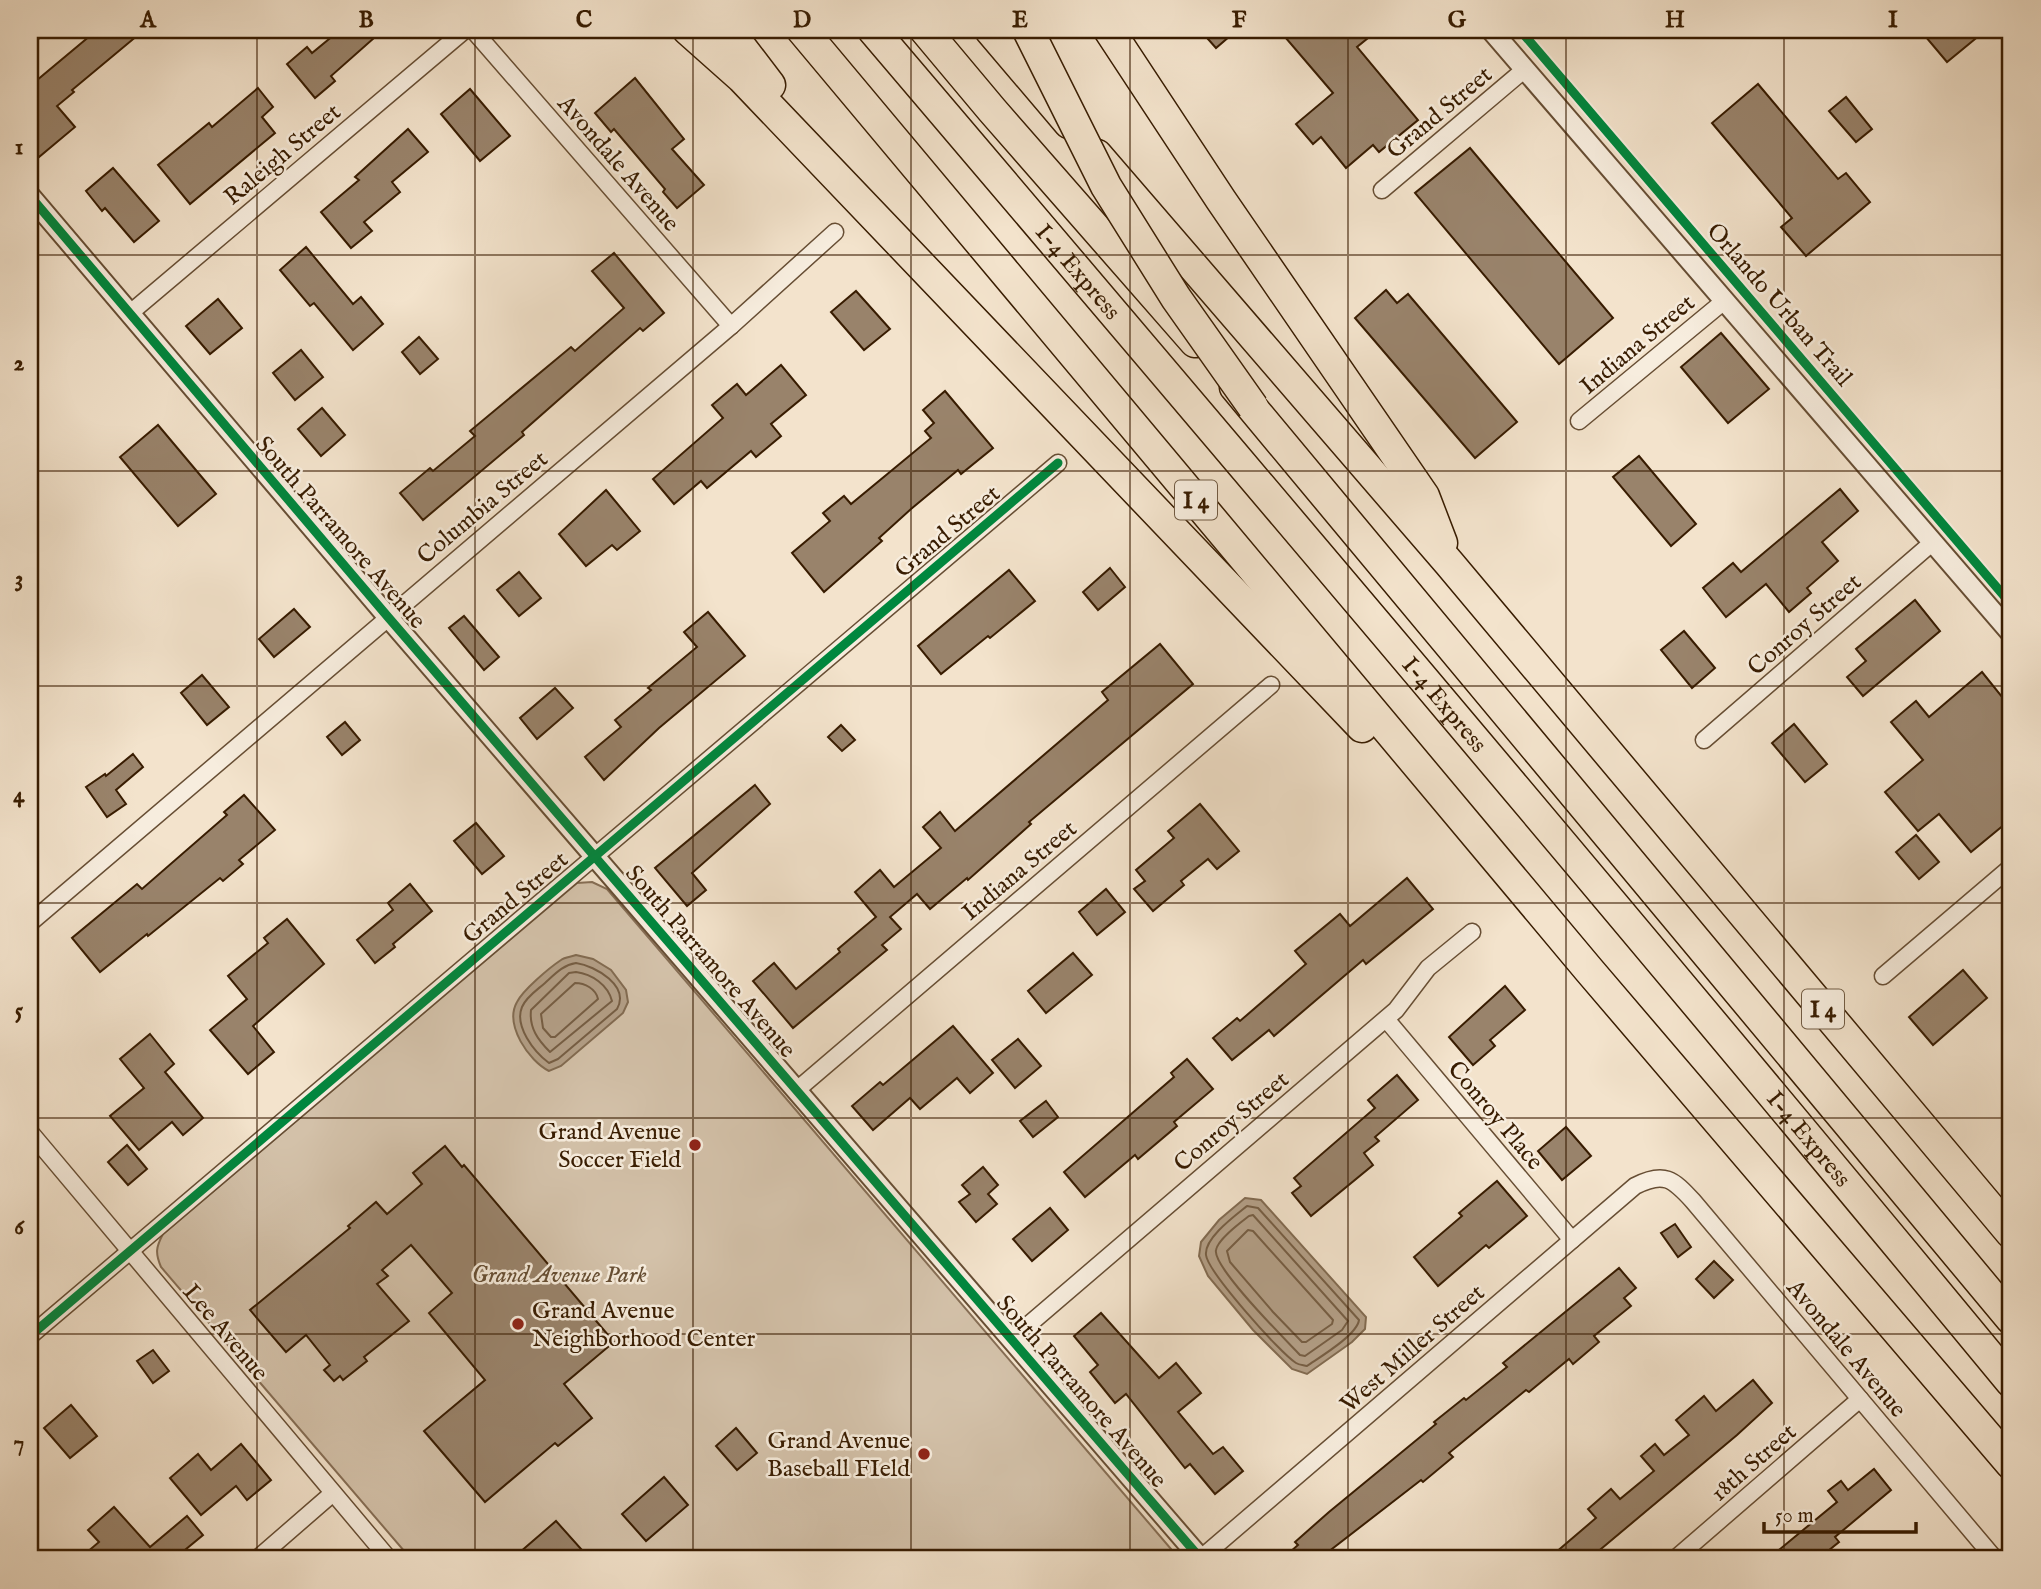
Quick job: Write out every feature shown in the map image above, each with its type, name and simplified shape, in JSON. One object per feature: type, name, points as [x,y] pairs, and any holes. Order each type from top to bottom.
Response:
[{"type":"highway","points":[[688,30],[742,78],[1177,535],[1247,604],[1590,970]]},
{"type":"highway","points":[[728,30],[858,200]]},
{"type":"highway","name":"I 4","points":[[802,30],[1590,970],[2011,1464]]},
{"type":"highway","name":"I-4 Express","points":[[873,30],[1337,574],[2011,1382]]},
{"type":"highway","name":"I-4 Express","points":[[925,30],[1252,407],[2011,1319]]},
{"type":"highway","name":"I 4","points":[[990,30],[1449,563],[2011,1233]]},
{"type":"highway","points":[[1028,30],[1106,186],[1176,298],[1252,407]]},
{"type":"highway","points":[[1109,30],[1221,200],[1424,496],[1449,563]]},
{"type":"street","points":[[30,35],[36,30]]},
{"type":"street","name":"Raleigh Street","points":[[129,314],[465,30]]},
{"type":"street","name":"Avondale Avenue","points":[[473,30],[731,326]]},
{"type":"street","points":[[1491,30],[2011,633]]},
{"type":"street","name":"Grand Street","points":[[1382,190],[1525,69]]},
{"type":"street","name":"South Parramore Avenue","points":[[30,196],[593,856],[798,1089],[1201,1559]]},
{"type":"street","name":"Columbia Street","points":[[30,923],[731,326],[835,232]]},
{"type":"street","name":"Indiana Street","points":[[1579,421],[1723,302]]},
{"type":"street","name":"Grand Street","points":[[30,1336],[1058,463]]},
{"type":"street","name":"Conroy Street","points":[[1704,740],[1933,542]]},
{"type":"street","name":"Indiana Street","points":[[798,1089],[1270,685]]},
{"type":"street","points":[[1883,976],[2011,867]]},
{"type":"street","name":"Conroy Street","points":[[1012,1339],[1386,1019],[1428,968],[1472,932]]},
{"type":"street","name":"Conroy Place","points":[[1386,1019],[1572,1240]]},
{"type":"street","name":"Lee Avenue","points":[[30,1132],[389,1559]]},
{"type":"street","name":"Avondale Avenue","points":[[1657,1178],[1671,1180],[1693,1201],[1995,1559]]},
{"type":"street","name":"West Miller Street","points":[[1201,1559],[1635,1186],[1657,1178]]},
{"type":"street","name":"18th Street","points":[[1675,1559],[1860,1399]]},
{"type":"street","points":[[257,1559],[333,1493]]},
{"type":"green space","name":"Grand Avenue Park","points":[[592,882],[607,889],[1171,1549],[1173,1559],[411,1559],[161,1267],[157,1254],[158,1246],[163,1234],[577,883]]},
{"type":"water","points":[[576,955],[593,959],[611,970],[626,990],[628,1002],[623,1013],[561,1066],[549,1071],[534,1059],[521,1041],[516,1031],[514,1011],[520,997],[537,979],[563,959]]},
{"type":"water","points":[[1245,1198],[1261,1200],[1366,1317],[1365,1329],[1352,1342],[1307,1374],[1292,1369],[1253,1330],[1208,1276],[1199,1256],[1201,1242],[1219,1220]]},
{"type":"building","points":[[97,30],[144,30],[72,90],[74,92],[57,106],[75,127],[39,157],[30,146],[30,86]]},
{"type":"building","points":[[340,30],[383,30],[331,76],[335,81],[315,98],[287,64],[307,47],[312,53]]},
{"type":"building","points":[[1200,30],[1237,30],[1216,48]]},
{"type":"building","points":[[1279,30],[1378,30],[1357,47],[1418,120],[1379,152],[1373,145],[1346,168],[1321,137],[1313,144],[1296,124],[1333,93]]},
{"type":"building","points":[[1920,30],[1986,30],[1947,62]]},
{"type":"building","points":[[635,78],[684,139],[672,149],[704,185],[677,208],[663,192],[665,189],[614,129],[611,132],[595,113]]},
{"type":"building","points":[[1758,84],[1838,179],[1846,173],[1870,202],[1806,256],[1781,227],[1792,218],[1712,123]]},
{"type":"building","points":[[258,88],[273,107],[262,117],[275,133],[190,204],[158,165],[209,123],[212,127]]},
{"type":"building","points":[[470,89],[510,136],[480,161],[441,114]]},
{"type":"building","points":[[1846,97],[1872,129],[1856,142],[1829,111]]},
{"type":"building","points":[[408,129],[428,152],[392,182],[400,192],[364,222],[372,231],[351,248],[321,212],[359,180],[355,177]]},
{"type":"building","points":[[1470,148],[1613,318],[1559,364],[1415,193]]},
{"type":"building","points":[[113,168],[159,221],[134,242],[105,208],[102,211],[86,191]]},
{"type":"building","points":[[306,247],[353,304],[361,297],[383,324],[353,350],[314,303],[310,306],[280,270]]},
{"type":"building","points":[[614,253],[664,313],[643,331],[640,328],[522,432],[524,435],[423,520],[400,493],[430,468],[433,471],[475,436],[470,431],[571,347],[575,351],[624,308],[592,271]]},
{"type":"building","points":[[1386,290],[1397,303],[1408,294],[1517,422],[1475,458],[1355,318]]},
{"type":"building","points":[[856,291],[890,329],[864,350],[831,312]]},
{"type":"building","points":[[218,299],[242,328],[210,354],[186,326]]},
{"type":"building","points":[[1721,333],[1769,389],[1728,423],[1681,367]]},
{"type":"building","points":[[419,337],[438,359],[420,374],[402,352]]},
{"type":"building","points":[[301,350],[323,377],[295,400],[273,373]]},
{"type":"building","points":[[781,365],[806,395],[771,424],[781,436],[756,457],[751,451],[707,488],[701,481],[674,504],[653,479],[723,418],[712,405],[737,384],[746,395]]},
{"type":"building","points":[[945,391],[993,448],[961,474],[958,470],[911,509],[879,538],[882,541],[824,592],[792,553],[830,521],[823,513],[844,496],[851,504],[931,438],[925,431],[934,423],[923,410]]},
{"type":"building","points":[[322,408],[345,435],[321,456],[298,429]]},
{"type":"building","points":[[158,425],[216,494],[178,526],[120,457]]},
{"type":"building","points":[[1639,456],[1696,524],[1671,546],[1613,477]]},
{"type":"building","points":[[1840,489],[1858,511],[1822,542],[1838,561],[1807,588],[1811,593],[1789,612],[1766,584],[1726,617],[1703,588],[1733,563],[1741,572]]},
{"type":"building","points":[[606,490],[640,531],[617,550],[612,545],[586,566],[559,534]]},
{"type":"building","points":[[1110,568],[1125,587],[1098,610],[1083,592]]},
{"type":"building","points":[[1009,570],[1035,601],[941,674],[918,646]]},
{"type":"building","points":[[519,572],[541,598],[519,616],[497,590]]},
{"type":"building","points":[[1915,600],[1940,631],[1863,696],[1847,677],[1866,661],[1856,649]]},
{"type":"building","points":[[294,609],[310,627],[274,657],[259,639]]},
{"type":"building","points":[[708,612],[745,656],[659,728],[604,780],[585,757],[621,727],[615,720],[697,647],[684,632]]},
{"type":"building","points":[[464,616],[499,657],[484,670],[449,628]]},
{"type":"building","points":[[1684,631],[1715,668],[1692,688],[1661,650]]},
{"type":"building","points":[[1160,644],[1193,684],[1029,822],[1031,824],[968,880],[967,878],[930,909],[917,894],[890,917],[901,929],[882,945],[887,950],[793,1028],[753,981],[774,963],[796,989],[876,917],[855,892],[880,870],[894,887],[941,848],[923,827],[940,812],[955,831],[1108,700],[1102,692]]},
{"type":"building","points":[[1982,672],[2011,708],[2011,819],[1971,852],[1939,814],[1918,831],[1885,792],[1923,760],[1891,722],[1916,701],[1929,717]]},
{"type":"building","points":[[202,675],[229,707],[207,725],[181,693]]},
{"type":"building","points":[[555,688],[573,708],[537,739],[520,718]]},
{"type":"building","points":[[345,722],[360,740],[342,755],[327,737]]},
{"type":"building","points":[[1794,724],[1827,764],[1805,782],[1772,743]]},
{"type":"building","points":[[841,725],[855,740],[842,751],[828,737]]},
{"type":"building","points":[[133,754],[143,767],[116,790],[126,804],[107,817],[86,787],[105,774],[106,776]]},
{"type":"building","points":[[755,785],[770,804],[692,873],[706,890],[687,906],[655,868]]},
{"type":"building","points":[[244,795],[275,830],[239,860],[243,864],[223,881],[220,878],[100,972],[72,938],[137,884],[142,889],[227,815],[224,812]]},
{"type":"building","points":[[1200,804],[1239,851],[1217,869],[1208,859],[1181,881],[1184,885],[1153,911],[1134,889],[1145,881],[1136,870],[1174,838],[1168,831]]},
{"type":"building","points":[[476,823],[504,856],[482,874],[454,841]]},
{"type":"building","points":[[1916,835],[1939,862],[1919,879],[1896,852]]},
{"type":"building","points":[[1407,878],[1433,909],[1366,964],[1363,960],[1274,1036],[1269,1030],[1232,1060],[1213,1038],[1237,1018],[1240,1021],[1306,964],[1295,951],[1340,914],[1350,926]]},
{"type":"building","points":[[410,884],[432,911],[375,963],[357,940],[393,910],[388,903]]},
{"type":"building","points":[[1106,889],[1125,912],[1097,935],[1079,912]]},
{"type":"building","points":[[287,919],[324,964],[253,1026],[274,1052],[248,1074],[210,1030],[247,999],[228,976],[268,943],[264,938]]},
{"type":"building","points":[[1073,953],[1092,975],[1046,1013],[1028,991]]},
{"type":"building","points":[[1963,970],[1987,998],[1933,1045],[1909,1017]]},
{"type":"building","points":[[1505,986],[1525,1010],[1490,1040],[1495,1046],[1473,1065],[1449,1037]]},
{"type":"building","points":[[953,1026],[993,1073],[970,1093],[957,1078],[920,1109],[910,1098],[873,1130],[852,1106],[880,1082],[883,1085]]},
{"type":"building","points":[[150,1034],[174,1064],[165,1072],[203,1118],[183,1135],[172,1122],[139,1150],[110,1116],[144,1088],[120,1059]]},
{"type":"building","points":[[1018,1039],[1041,1066],[1015,1088],[992,1060]]},
{"type":"building","points":[[1187,1059],[1213,1089],[1174,1122],[1177,1126],[1138,1159],[1135,1155],[1085,1197],[1064,1172],[1174,1077],[1171,1073]]},
{"type":"building","points":[[1397,1075],[1418,1100],[1375,1137],[1379,1141],[1364,1153],[1373,1165],[1311,1216],[1292,1193],[1301,1186],[1294,1178],[1375,1108],[1368,1100]]},
{"type":"building","points":[[1046,1101],[1058,1117],[1033,1137],[1020,1121]]},
{"type":"building","points":[[1566,1127],[1591,1156],[1562,1180],[1538,1151]]},
{"type":"building","points":[[127,1145],[147,1169],[128,1185],[108,1162]]},
{"type":"building","name":"Grand Avenue Neighborhood Center","points":[[445,1146],[614,1342],[564,1384],[592,1418],[558,1446],[555,1443],[485,1502],[424,1431],[485,1380],[429,1313],[452,1293],[411,1245],[382,1270],[388,1276],[377,1284],[409,1321],[364,1357],[367,1361],[343,1380],[340,1376],[334,1381],[324,1370],[330,1365],[306,1335],[286,1352],[250,1310],[350,1228],[348,1226],[376,1202],[387,1214],[422,1184],[413,1173]]},
{"type":"building","points":[[983,1167],[998,1185],[988,1194],[997,1204],[976,1222],[959,1202],[970,1194],[962,1185]]},
{"type":"building","points":[[1497,1181],[1527,1216],[1489,1248],[1486,1245],[1438,1286],[1414,1257],[1462,1216],[1459,1213]]},
{"type":"building","points":[[1050,1208],[1068,1230],[1032,1261],[1013,1239]]},
{"type":"building","points":[[1675,1224],[1691,1247],[1678,1257],[1661,1233]]},
{"type":"building","points":[[1714,1261],[1733,1280],[1714,1298],[1696,1279]]},
{"type":"building","points":[[1619,1268],[1636,1288],[1624,1298],[1631,1306],[1594,1336],[1599,1342],[1573,1364],[1569,1359],[1529,1392],[1526,1390],[1449,1453],[1453,1457],[1423,1482],[1421,1480],[1319,1559],[1282,1559],[1298,1545],[1295,1542],[1329,1512],[1436,1424],[1434,1422],[1507,1367],[1503,1363]]},
{"type":"building","points":[[1101,1313],[1159,1378],[1176,1363],[1201,1393],[1178,1412],[1213,1454],[1223,1447],[1243,1471],[1215,1494],[1190,1464],[1185,1468],[1126,1394],[1115,1403],[1090,1372],[1098,1365],[1074,1336]]},
{"type":"building","points":[[153,1350],[169,1371],[153,1383],[137,1361]]},
{"type":"building","points":[[1753,1380],[1772,1403],[1737,1435],[1589,1559],[1548,1559],[1596,1518],[1588,1509],[1611,1489],[1620,1499],[1654,1471],[1641,1456],[1655,1444],[1664,1455],[1689,1435],[1676,1420],[1704,1396],[1716,1411]]},
{"type":"building","points":[[71,1405],[97,1436],[70,1458],[44,1428]]},
{"type":"building","points":[[736,1428],[757,1453],[737,1470],[716,1446]]},
{"type":"building","points":[[241,1444],[271,1480],[247,1500],[236,1486],[201,1515],[170,1478],[198,1454],[211,1470]]},
{"type":"building","points":[[1874,1469],[1891,1490],[1835,1537],[1839,1542],[1818,1559],[1768,1559],[1837,1502],[1828,1491],[1841,1481],[1848,1490]]},
{"type":"building","points":[[664,1477],[688,1505],[646,1541],[622,1514]]},
{"type":"building","points":[[114,1507],[150,1547],[187,1516],[203,1535],[174,1559],[79,1559],[99,1542],[88,1530]]},
{"type":"building","points":[[556,1521],[590,1559],[512,1559]]},
{"type":"cycle path","name":"Orlando Urban Trail","points":[[1520,30],[2011,604]]},
{"type":"cycle path","points":[[30,196],[388,617],[1201,1559]]},
{"type":"cycle path","points":[[30,1336],[1058,463]]},
{"type":"place","name":"Grand Avenue Soccer Field","points":[[695,1145]]},
{"type":"place","name":"Grand Avenue Neighborhood Center","points":[[518,1324]]},
{"type":"place","name":"Grand Avenue Baseball FIeld","points":[[924,1454]]}]
